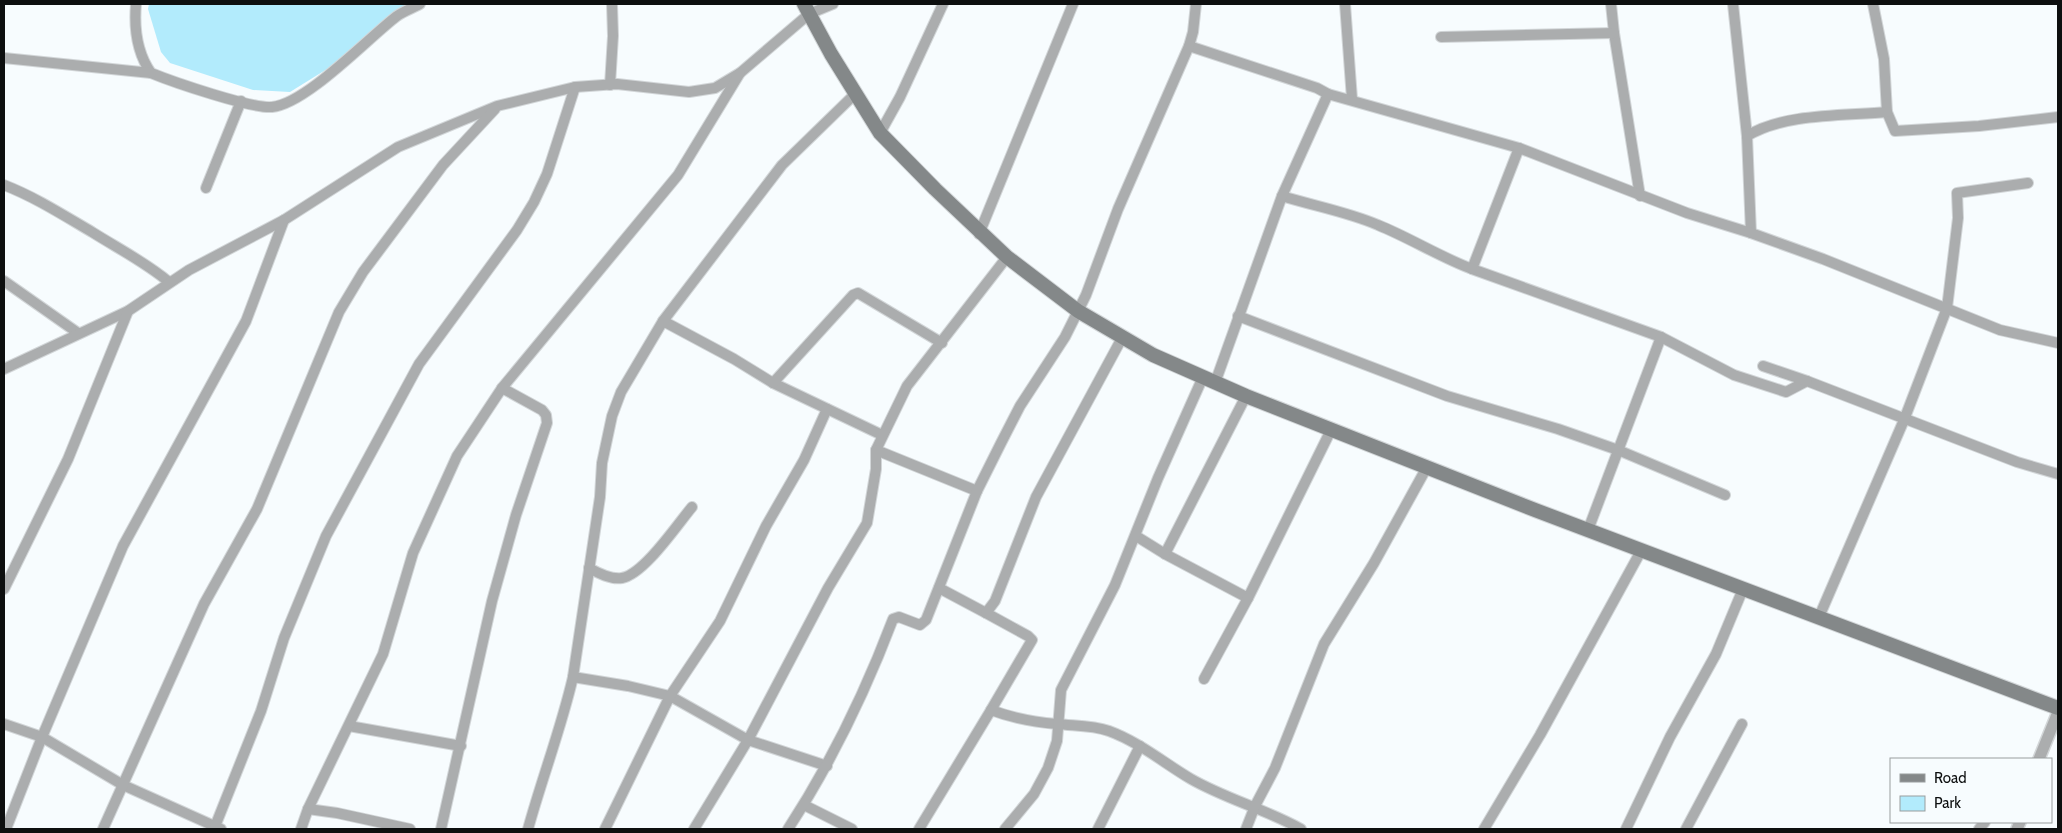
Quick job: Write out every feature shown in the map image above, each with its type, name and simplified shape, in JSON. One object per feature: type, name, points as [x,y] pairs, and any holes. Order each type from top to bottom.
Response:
[{"type":"main road","points":[[807,9],[855,94],[880,133],[979,234],[1078,311],[1122,338],[1153,355],[1209,380],[1331,430],[1588,530],[2058,708]]},
{"type":"street","points":[[136,4],[135,17],[139,44],[143,61],[151,73]]},
{"type":"street","points":[[4,58],[151,73],[241,101],[269,107],[284,103],[316,85],[399,15],[420,4]]},
{"type":"street","points":[[610,84],[614,36],[612,4]]},
{"type":"street","points":[[4,369],[128,311],[169,282],[209,258],[284,220],[398,147],[497,106],[575,87],[610,84],[689,92],[715,88],[740,73],[807,9],[833,4]]},
{"type":"street","points":[[880,133],[900,97],[943,4]]},
{"type":"street","points":[[979,234],[1073,4]]},
{"type":"street","points":[[788,829],[827,766],[867,685],[893,619],[899,617],[917,624],[923,624],[977,491],[1020,406],[1065,336],[1078,311],[1118,209],[1189,46],[1193,32],[1196,4]]},
{"type":"street","points":[[1345,4],[1352,99]]},
{"type":"street","points":[[1611,4],[1640,196]]},
{"type":"street","points":[[1734,4],[1747,136],[1751,233]]},
{"type":"street","points":[[1873,4],[1884,59],[1887,112],[1892,129],[1898,132],[2058,117]]},
{"type":"street","points":[[1441,37],[1614,33]]},
{"type":"street","points":[[1189,46],[1317,88],[1328,94],[1352,99],[1519,148],[1575,168],[1640,196],[1751,233],[2000,330],[2058,343]]},
{"type":"street","points":[[302,829],[308,809],[349,726],[390,634],[413,553],[457,456],[502,388],[678,174],[740,73]]},
{"type":"street","points":[[4,724],[42,737],[123,785],[217,829],[261,711],[284,638],[326,536],[419,364],[517,230],[534,202],[547,174],[575,87]]},
{"type":"street","points":[[528,829],[542,778],[566,706],[573,677],[600,497],[602,463],[612,416],[621,392],[663,321],[782,165],[855,94]]},
{"type":"street","points":[[1005,829],[1039,786],[1058,741],[1061,690],[1115,585],[1158,478],[1209,380],[1238,316],[1282,196],[1328,94]]},
{"type":"street","points":[[206,188],[241,101]]},
{"type":"street","points":[[103,829],[204,604],[257,509],[339,312],[363,272],[443,165],[497,106]]},
{"type":"street","points":[[1747,136],[1762,127],[1780,122],[1887,112]]},
{"type":"street","points":[[1472,269],[1519,148]]},
{"type":"street","points":[[1819,617],[1904,420],[1947,308],[1958,218],[1957,193],[2028,183]]},
{"type":"street","points":[[4,185],[27,194],[68,217],[146,263],[169,282]]},
{"type":"street","points":[[1282,196],[1376,224],[1422,244],[1449,260],[1661,337],[1734,375],[1786,392],[1807,381]]},
{"type":"street","points":[[6,829],[42,737],[123,546],[246,321],[284,220]]},
{"type":"street","points":[[694,829],[748,740],[828,588],[867,522],[876,469],[876,450],[906,386],[942,343],[1007,257]]},
{"type":"street","points":[[4,281],[78,333]]},
{"type":"street","points":[[774,383],[852,295],[858,293],[942,343]]},
{"type":"street","points":[[4,589],[68,459],[128,311]]},
{"type":"street","points":[[1238,316],[1447,396],[1558,429],[1618,450],[1725,495]]},
{"type":"street","points":[[663,321],[774,383],[882,435]]},
{"type":"street","points":[[1588,530],[1661,337]]},
{"type":"street","points":[[986,613],[994,601],[1036,497],[1122,338]]},
{"type":"street","points":[[1763,366],[1807,381],[2017,462],[2058,474]]},
{"type":"street","points":[[441,829],[492,601],[516,515],[547,423],[546,415],[542,410],[502,388]]},
{"type":"street","points":[[1165,554],[1246,396]]},
{"type":"street","points":[[605,829],[670,696],[720,621],[766,526],[804,460],[827,409]]},
{"type":"street","points":[[1204,678],[1248,598],[1331,430]]},
{"type":"street","points":[[876,450],[977,491]]},
{"type":"street","points":[[1246,829],[1255,806],[1275,768],[1324,644],[1374,563],[1427,467]]},
{"type":"street","points":[[589,568],[608,577],[622,578],[636,571],[692,507]]},
{"type":"street","points":[[1136,536],[1165,554],[1248,598]]},
{"type":"street","points":[[1484,829],[1540,735],[1642,550]]},
{"type":"street","points":[[918,829],[1032,640],[1028,636],[939,588]]},
{"type":"street","points":[[1626,829],[1670,737],[1716,654],[1743,589]]},
{"type":"street","points":[[573,677],[628,686],[670,696],[748,740],[827,766]]},
{"type":"street","points":[[991,710],[1005,716],[1059,725],[1095,727],[1110,731],[1140,746],[1197,782],[1226,797],[1255,806],[1301,829]]},
{"type":"street","points":[[2041,754],[2058,712]]},
{"type":"street","points":[[1686,829],[1742,724]]},
{"type":"street","points":[[349,726],[461,746]]},
{"type":"street","points":[[1098,829],[1140,746]]},
{"type":"street","points":[[804,805],[852,829]]},
{"type":"street","points":[[308,809],[337,812],[410,829]]},
{"type":"green space","points":[[149,4],[411,4],[340,61],[290,92],[253,90],[170,63],[161,52],[148,9]]}]
